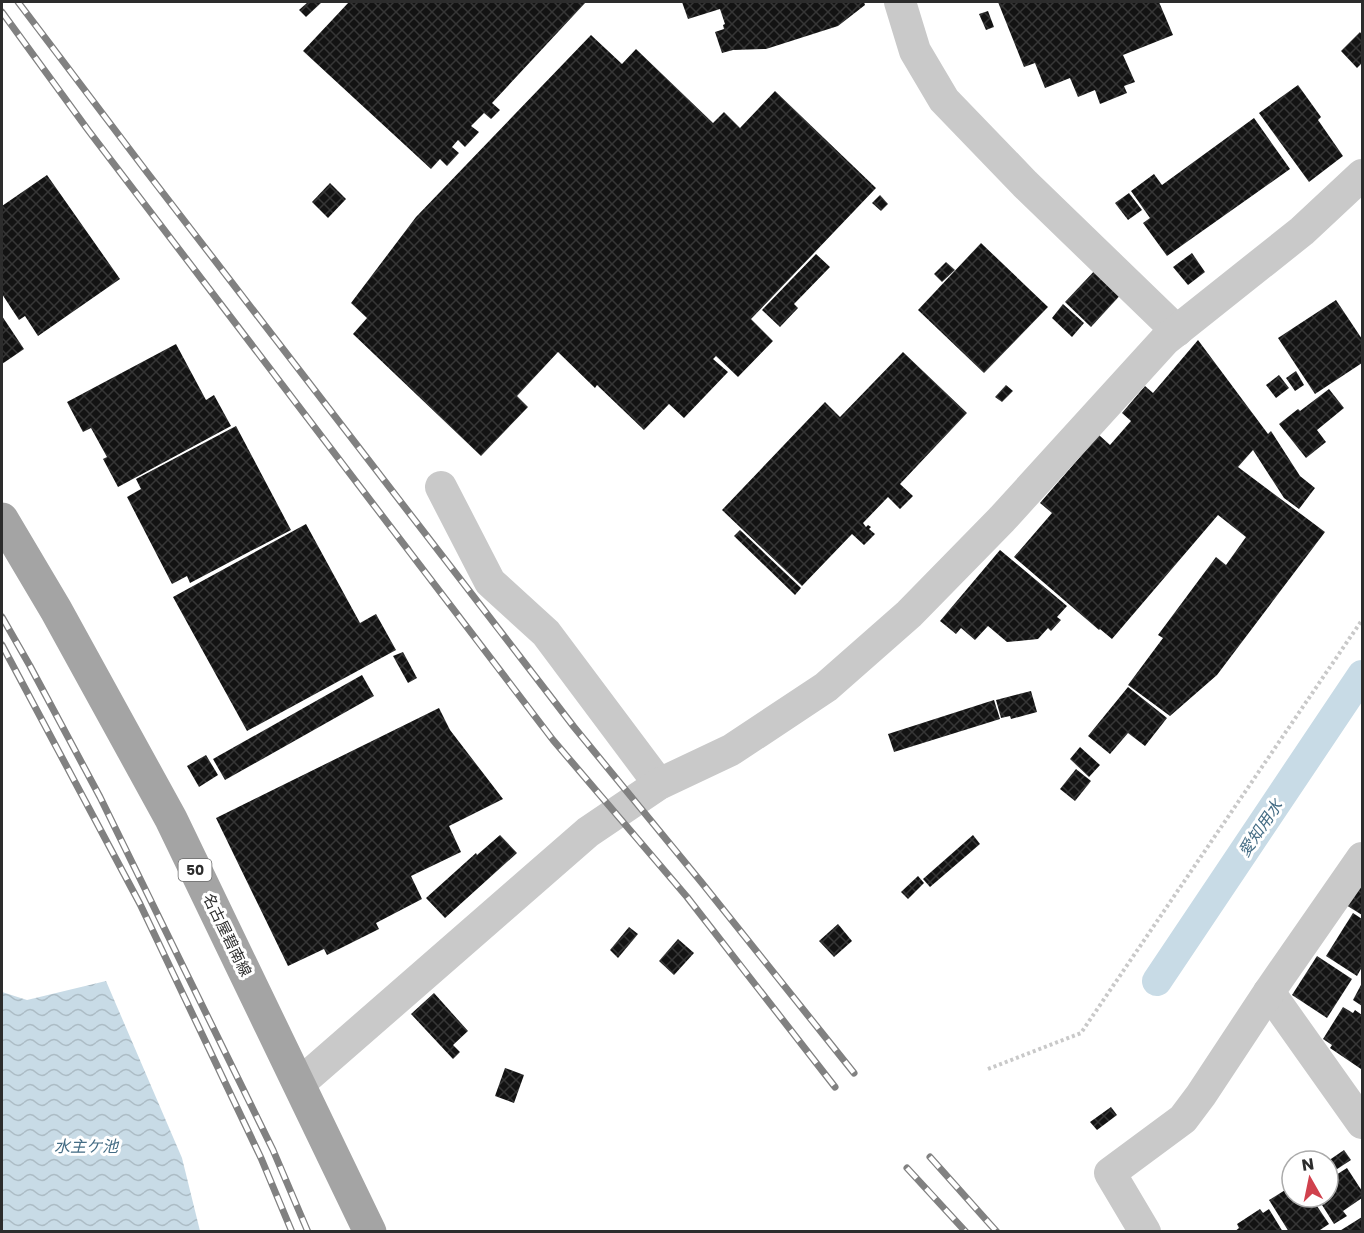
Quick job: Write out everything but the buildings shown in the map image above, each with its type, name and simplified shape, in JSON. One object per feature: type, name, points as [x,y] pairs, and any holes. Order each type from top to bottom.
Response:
[{"type":"main road","name":"名古屋碧南線","points":[[2,519],[56,610],[171,819],[370,1232]]},
{"type":"street","points":[[900,2],[915,51],[944,100],[1024,184],[1177,331]]},
{"type":"street","points":[[299,1084],[588,832],[659,784],[731,750],[826,687],[909,614],[1002,519],[1165,340],[1302,231],[1362,176]]},
{"type":"street","points":[[441,487],[490,582],[546,633],[659,784]]},
{"type":"street","points":[[1145,1232],[1110,1173],[1183,1119],[1362,858]]},
{"type":"street","points":[[1269,992],[1362,1119]]},
{"type":"path","points":[[988,1069],[1081,1033],[1362,620]]},
{"type":"water","name":"水主ケ池","points":[[106,981],[182,1158],[200,1231],[2,1231],[2,992],[27,1000]]},
{"type":"waterway","name":"愛知用水","points":[[1157,981],[1362,675]]},
{"type":"railway","points":[[18,2],[574,727],[854,1073]]},
{"type":"railway","points":[[2,12],[88,130],[553,740],[687,897],[835,1087]]},
{"type":"railway","points":[[2,617],[100,797],[273,1150],[308,1232]]},
{"type":"railway","points":[[2,645],[140,904],[261,1158],[292,1232]]},
{"type":"railway","points":[[930,1157],[997,1232]]},
{"type":"railway","points":[[907,1168],[966,1232]]}]
